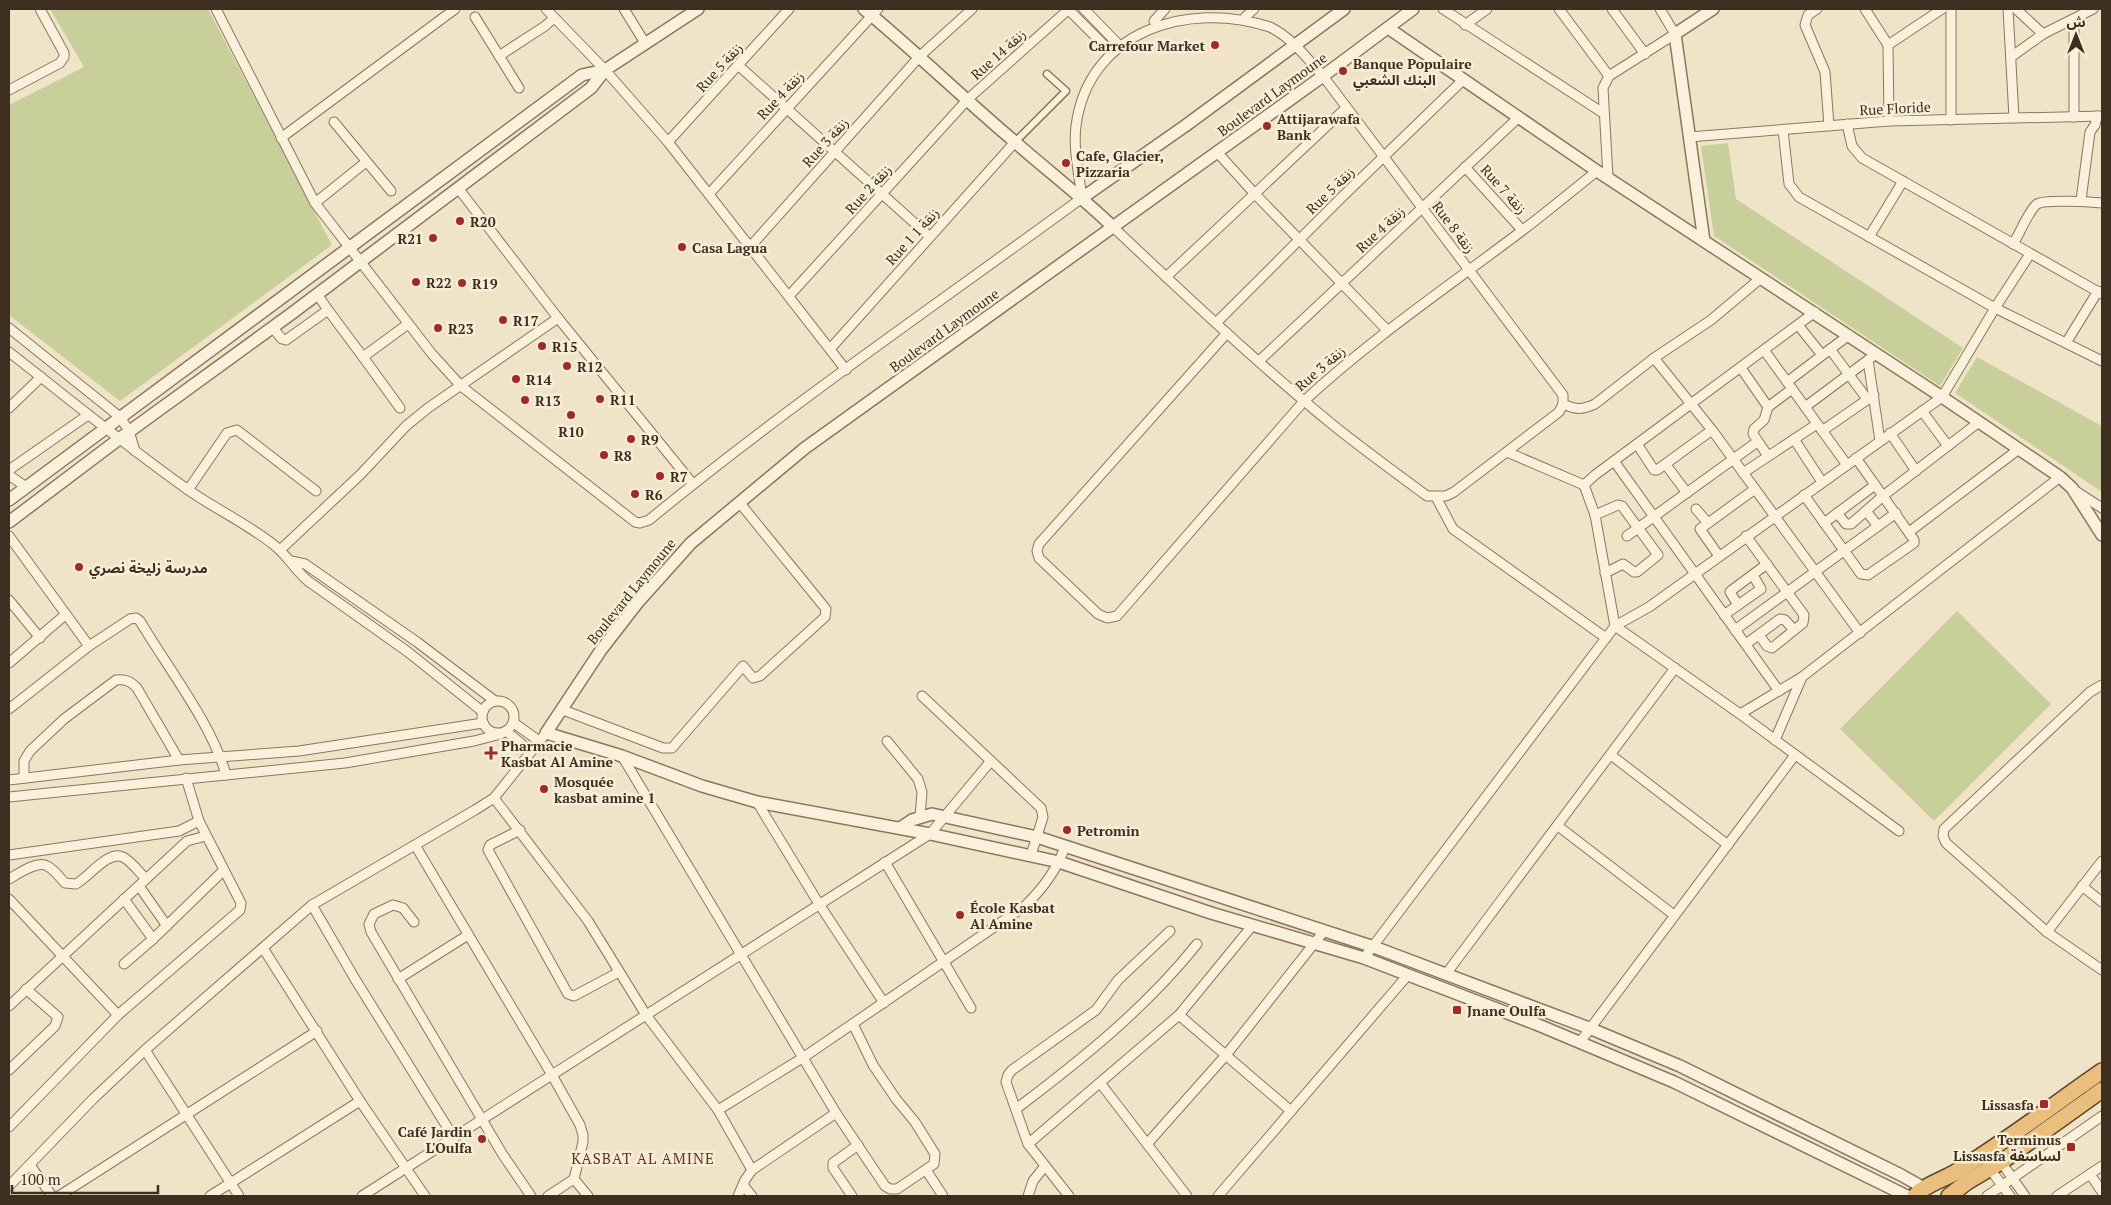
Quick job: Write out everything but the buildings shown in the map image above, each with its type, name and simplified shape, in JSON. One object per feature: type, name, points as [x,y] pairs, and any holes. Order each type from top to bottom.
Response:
[{"type":"highway","points":[[1920,1192],[1955,1173],[1996,1146],[2102,1071]]},
{"type":"highway","points":[[1949,1196],[1967,1182],[1998,1164],[2102,1090]]},
{"type":"highway","points":[[1996,1146],[2004,1145],[2008,1148],[2008,1154],[1998,1164]]},
{"type":"street","points":[[9,90],[60,63],[64,57],[64,53],[40,9]]},
{"type":"street","points":[[216,9],[315,203],[408,324],[461,386],[635,522],[640,523],[648,520],[693,484],[846,370],[1082,198]]},
{"type":"street","points":[[281,138],[455,9]]},
{"type":"street","points":[[546,9],[605,70],[668,142],[846,370]]},
{"type":"street","points":[[624,9],[645,43]]},
{"type":"street","name":"Rue 5 زنقة","points":[[668,142],[789,9]]},
{"type":"street","name":"Rue 3 زنقة","points":[[750,247],[920,56],[972,9]]},
{"type":"street","points":[[1069,9],[1110,51]]},
{"type":"street","name":"Rue 14 زنقة","points":[[968,99],[1069,9]]},
{"type":"street","points":[[1084,9],[1118,44]]},
{"type":"street","points":[[1082,198],[1076,150],[1076,126],[1083,98],[1095,72],[1110,51],[1152,23],[1165,9]]},
{"type":"street","points":[[1245,17],[1254,9]]},
{"type":"street","name":"Boulevard Laymoune","points":[[1082,198],[1185,126],[1344,9]]},
{"type":"street","name":"Boulevard Laymoune","points":[[542,737],[601,650],[639,601],[691,542],[805,448],[1323,76],[1413,9]]},
{"type":"street","points":[[1443,9],[1603,113]]},
{"type":"street","points":[[1466,24],[1487,9]]},
{"type":"street","points":[[1559,9],[1609,76]]},
{"type":"street","points":[[1612,9],[1645,54]]},
{"type":"street","points":[[1660,9],[1675,34],[1704,241]]},
{"type":"street","points":[[1608,177],[1603,113],[1603,85],[1609,76],[1713,9]]},
{"type":"street","points":[[1817,9],[1808,15],[1805,24],[1825,72],[1829,126]]},
{"type":"street","points":[[1865,9],[1888,45],[1889,121]]},
{"type":"street","points":[[1888,45],[1942,9]]},
{"type":"street","points":[[1951,9],[1951,120]]},
{"type":"street","points":[[2008,9],[2014,118]]},
{"type":"street","points":[[2016,9],[2043,34]]},
{"type":"street","points":[[2011,57],[2043,34],[2093,9]]},
{"type":"street","points":[[9,522],[118,438],[317,294],[592,88],[605,70],[693,10]]},
{"type":"street","points":[[871,11],[1015,142],[1082,198],[1227,333],[1304,400],[1427,496],[1436,497],[1454,492],[1558,412],[1563,399],[1576,410],[1585,409],[1595,404],[1654,358],[1711,320],[1761,278]]},
{"type":"street","name":"Rue 4 زنقة","points":[[708,194],[871,11]]},
{"type":"street","name":"Rue 8 زنقة","points":[[1152,23],[1174,16],[1199,12],[1221,12],[1245,17],[1272,28],[1295,44],[1323,76],[1385,157],[1563,399]]},
{"type":"street","points":[[475,17],[519,88]]},
{"type":"street","points":[[499,56],[554,18]]},
{"type":"street","points":[[2074,18],[2074,117]]},
{"type":"street","points":[[1388,28],[1597,171],[1849,335],[1872,357],[1942,397],[2060,477],[2072,488],[2102,508]]},
{"type":"street","points":[[739,66],[929,236]]},
{"type":"street","points":[[9,475],[15,493],[349,249],[582,75],[605,70]]},
{"type":"street","points":[[1015,142],[1066,91],[1047,74]]},
{"type":"street","name":"Rue 5 زنقة","points":[[1216,323],[1464,79]]},
{"type":"street","name":"Rue 2 زنقة","points":[[788,296],[968,99]]},
{"type":"street","points":[[1166,277],[1346,108]]},
{"type":"street","points":[[2081,200],[2090,132],[2100,116]]},
{"type":"street","name":"Rue Floride","points":[[1689,137],[1889,121],[2100,116]]},
{"type":"street","name":"Rue 4 زنقة","points":[[1260,361],[1519,117]]},
{"type":"street","points":[[334,122],[390,191]]},
{"type":"street","points":[[1847,124],[1855,152],[1862,158],[2100,292],[2066,343]]},
{"type":"street","points":[[1783,130],[1789,184],[1794,192],[1995,308],[2102,361]]},
{"type":"street","name":"Rue 1 زنقة 1","points":[[830,349],[1015,142]]},
{"type":"street","points":[[1217,152],[1341,284],[1388,330]]},
{"type":"street","points":[[315,203],[366,162]]},
{"type":"street","name":"Rue 7 زنقة","points":[[1465,166],[1522,230]]},
{"type":"street","name":"Rue 3 زنقة","points":[[1227,333],[1039,544],[1037,551],[1039,558],[1098,614],[1107,618],[1117,616],[1304,400],[1331,375],[1597,171]]},
{"type":"street","points":[[1869,237],[1903,182]]},
{"type":"street","points":[[458,188],[558,318],[693,484]]},
{"type":"street","points":[[2013,244],[2036,205],[2047,201],[2071,203],[2081,200],[2102,203]]},
{"type":"street","points":[[1364,958],[1615,626],[1649,606],[1695,574],[1942,397],[1995,308],[2030,254]]},
{"type":"street","points":[[317,294],[400,408]]},
{"type":"street","points":[[272,327],[282,339],[286,340],[328,310]]},
{"type":"street","points":[[1584,485],[1815,312]]},
{"type":"street","points":[[280,550],[360,475],[406,426],[428,408],[558,318]]},
{"type":"street","points":[[363,357],[408,324]]},
{"type":"street","points":[[1798,325],[1870,397]]},
{"type":"street","points":[[9,328],[120,417],[129,431],[135,451]]},
{"type":"street","points":[[1768,456],[1753,436],[1754,429],[1764,420],[1768,407],[1826,352],[1849,335]]},
{"type":"street","points":[[1764,350],[1847,464]]},
{"type":"street","points":[[9,352],[88,415],[188,490],[280,550],[291,561],[297,572],[308,581],[408,652],[482,712],[483,723],[490,732],[504,733],[530,751]]},
{"type":"street","points":[[1805,407],[1872,357]]},
{"type":"street","points":[[1872,357],[1870,397],[1880,441]]},
{"type":"street","points":[[1654,358],[1712,430],[1860,633]]},
{"type":"street","points":[[1741,368],[1768,407]]},
{"type":"street","points":[[9,408],[41,377]]},
{"type":"street","points":[[1744,473],[1794,439],[1820,427],[1870,397]]},
{"type":"street","points":[[1922,411],[1948,446]]},
{"type":"street","points":[[9,470],[88,415]]},
{"type":"street","points":[[1837,513],[1849,525],[1883,496],[1979,422]]},
{"type":"street","points":[[188,490],[227,433],[237,430],[316,491]]},
{"type":"street","points":[[1637,444],[1654,470],[1660,469],[1712,430]]},
{"type":"street","points":[[1890,434],[1916,471]]},
{"type":"street","points":[[1794,439],[1822,482]]},
{"type":"street","points":[[1627,536],[1757,442]]},
{"type":"street","points":[[1910,532],[2019,449]]},
{"type":"street","points":[[1507,452],[1584,485],[1595,515],[1615,626],[1740,714],[1899,831]]},
{"type":"street","points":[[1804,495],[1861,574],[1867,576],[1914,542],[1914,540],[1856,458]]},
{"type":"street","points":[[1614,461],[1779,691]]},
{"type":"street","points":[[1666,464],[1687,494]]},
{"type":"street","points":[[1740,714],[1802,677],[2060,477]]},
{"type":"street","points":[[1824,522],[1875,486]]},
{"type":"street","points":[[2072,488],[2102,535]]},
{"type":"street","points":[[1719,556],[1700,531],[1702,526],[1755,489]]},
{"type":"street","points":[[1436,497],[1454,529],[1606,638]]},
{"type":"street","points":[[562,710],[663,748],[672,748],[743,666],[753,678],[760,676],[825,617],[826,609],[739,502]]},
{"type":"street","points":[[1595,515],[1620,505],[1657,552],[1658,556],[1637,572],[1623,564],[1605,573]]},
{"type":"street","points":[[1696,508],[1707,522]]},
{"type":"street","points":[[1866,512],[1878,526]]},
{"type":"street","points":[[1735,630],[1896,513]]},
{"type":"street","points":[[9,536],[89,646]]},
{"type":"street","points":[[1746,536],[1804,615],[1803,623],[1772,648],[1767,646],[1758,635]]},
{"type":"street","points":[[9,797],[346,762],[474,741],[504,733],[514,723],[510,707],[500,701],[495,701],[417,642],[305,564],[291,561]]},
{"type":"street","points":[[1738,605],[1730,592],[1767,564]]},
{"type":"street","points":[[1724,615],[1761,589],[1752,575]]},
{"type":"street","points":[[9,600],[40,638]]},
{"type":"street","points":[[9,663],[65,615]]},
{"type":"street","points":[[9,709],[89,646],[130,619],[136,618],[140,621],[198,716],[221,756],[226,774]]},
{"type":"street","points":[[1746,644],[1783,618],[1794,630]]},
{"type":"street","points":[[1446,974],[1675,668]]},
{"type":"street","points":[[1775,740],[1802,677]]},
{"type":"street","points":[[24,778],[24,760],[30,751],[64,719],[116,680],[130,682],[137,688],[179,760]]},
{"type":"street","points":[[2101,966],[2047,932],[1946,843],[1943,836],[1944,829],[2083,699],[2102,686]]},
{"type":"street","points":[[922,696],[1041,808],[1043,817],[1031,856]]},
{"type":"street","points":[[482,712],[495,701]]},
{"type":"street","points":[[9,780],[179,760],[299,751],[483,723]]},
{"type":"street","points":[[514,723],[542,737],[622,756],[702,786],[757,802],[900,828],[1059,862],[1252,926],[1364,958],[1580,1042],[1674,1082],[1907,1196]]},
{"type":"street","points":[[9,1186],[93,1099],[145,1050],[312,905],[494,798],[542,737]]},
{"type":"street","points":[[887,741],[918,779],[922,792],[920,817]]},
{"type":"street","points":[[1611,755],[1728,844]]},
{"type":"street","points":[[1580,1042],[1795,755]]},
{"type":"street","points":[[622,756],[742,953],[836,1113],[885,1186],[890,1189],[897,1189],[934,1164],[935,1154],[915,1122],[873,1065],[853,1024]]},
{"type":"street","points":[[362,1196],[930,834],[990,762]]},
{"type":"street","points":[[9,1127],[118,1016],[240,910],[240,900],[199,821],[186,778]]},
{"type":"street","points":[[494,798],[588,921],[646,1015],[718,1110],[752,1170]]},
{"type":"street","points":[[757,802],[819,904],[884,1003]]},
{"type":"street","points":[[900,828],[920,817],[932,814],[1037,837],[1374,947],[1589,1028],[1680,1066],[1901,1175],[1920,1192]]},
{"type":"street","points":[[9,855],[179,831],[199,821]]},
{"type":"street","points":[[1558,826],[1674,915]]},
{"type":"street","points":[[520,830],[490,845],[488,850],[568,994],[574,996],[619,972]]},
{"type":"street","points":[[9,1006],[187,841],[206,836]]},
{"type":"street","points":[[415,845],[552,1075],[583,1135],[574,1179],[548,1196]]},
{"type":"street","points":[[718,1110],[804,1057],[1025,906],[1044,887],[1059,862],[1065,847]]},
{"type":"street","points":[[9,878],[42,865],[47,866],[65,883],[76,884],[108,858],[116,855],[124,857],[143,883],[166,926]]},
{"type":"street","points":[[2047,932],[2102,861]]},
{"type":"street","points":[[885,862],[971,1008]]},
{"type":"street","points":[[124,964],[153,939],[224,870]]},
{"type":"street","points":[[2082,886],[2102,902]]},
{"type":"street","points":[[9,899],[118,1016]]},
{"type":"street","points":[[124,900],[153,939]]},
{"type":"street","points":[[312,905],[360,987],[454,1138]]},
{"type":"street","points":[[414,922],[403,908],[393,905],[374,914],[369,924],[371,932],[398,979],[482,1119],[531,1196]]},
{"type":"street","points":[[1028,1144],[1179,1016],[1252,926]]},
{"type":"street","points":[[1069,1196],[1028,1144],[1006,1082],[1008,1075],[1012,1070],[1096,1010],[1118,980],[1170,930]]},
{"type":"street","points":[[1147,1144],[1226,1055],[1324,931]]},
{"type":"street","points":[[398,979],[468,935]]},
{"type":"street","points":[[1016,1109],[1074,1064],[1111,1032],[1183,961],[1197,944]]},
{"type":"street","points":[[263,948],[360,1101],[425,1196]]},
{"type":"street","points":[[1218,1196],[1407,976]]},
{"type":"street","points":[[9,1070],[55,1026],[58,1017],[26,990]]},
{"type":"street","points":[[1179,1016],[1291,1111]]},
{"type":"street","points":[[59,1196],[316,1031]]},
{"type":"street","points":[[145,1050],[239,1196]]},
{"type":"street","points":[[1100,1084],[1187,1196]]},
{"type":"street","points":[[1743,1115],[1751,1100]]},
{"type":"street","points":[[210,1196],[360,1101]]},
{"type":"street","points":[[738,1196],[752,1170],[836,1113]]},
{"type":"street","points":[[1987,1196],[2102,1116]]},
{"type":"street","points":[[852,1196],[833,1168],[833,1164],[858,1145]]},
{"type":"street","points":[[1998,1164],[2012,1178],[2025,1196]]},
{"type":"street","points":[[1998,1164],[2003,1185],[2010,1196]]},
{"type":"street","points":[[30,1165],[52,1196]]},
{"type":"street","points":[[1028,1196],[1033,1181],[1045,1166]]},
{"type":"street","points":[[2058,1196],[2102,1166]]},
{"type":"street","points":[[926,1170],[943,1196]]},
{"type":"street","points":[[2090,1174],[2102,1192]]},
{"type":"street","points":[[574,1179],[588,1196]]},
{"type":"street","points":[[743,1185],[752,1196]]},
{"type":"green space","points":[[50,9],[208,9],[332,245],[120,401],[9,315],[9,105],[84,67]]},
{"type":"green space","points":[[1728,143],[1736,199],[1963,348],[1940,386],[1714,236],[1701,146]]},
{"type":"green space","points":[[1977,357],[2102,426],[2102,492],[1955,393]]},
{"type":"green space","points":[[1957,611],[2051,704],[1934,821],[1840,729]]},
{"type":"place","name":"Carrefour Market","points":[[1215,45]]},
{"type":"place","name":"Banque Populaire البنك الشعبي","points":[[1343,71]]},
{"type":"place","name":"Attijarawafa Bank","points":[[1267,126]]},
{"type":"place","name":"Cafe, Glacier, Pizzaria","points":[[1066,163]]},
{"type":"place","name":"R20","points":[[460,221]]},
{"type":"place","name":"R21","points":[[433,238]]},
{"type":"place","name":"Casa Lagua","points":[[682,247]]},
{"type":"place","name":"R22","points":[[416,282]]},
{"type":"place","name":"R19","points":[[462,283]]},
{"type":"place","name":"R17","points":[[503,320]]},
{"type":"place","name":"R23","points":[[438,328]]},
{"type":"place","name":"R15","points":[[542,346]]},
{"type":"place","name":"R12","points":[[567,366]]},
{"type":"place","name":"R14","points":[[516,379]]},
{"type":"place","name":"R11","points":[[600,399]]},
{"type":"place","name":"R13","points":[[525,400]]},
{"type":"place","name":"R10","points":[[571,415]]},
{"type":"place","name":"R9","points":[[631,439]]},
{"type":"place","name":"R8","points":[[604,455]]},
{"type":"place","name":"R7","points":[[660,476]]},
{"type":"place","name":"R6","points":[[635,494]]},
{"type":"place","name":"مدرسة زليخة نصري","points":[[79,567]]},
{"type":"place","name":"Pharmacie Kasbat Al Amine","points":[[491,753]]},
{"type":"place","name":"Mosquée kasbat amine 1","points":[[544,789]]},
{"type":"place","name":"Petromin","points":[[1067,830]]},
{"type":"place","name":"École Kasbat Al Amine","points":[[960,915]]},
{"type":"place","name":"Jnane Oulfa","points":[[1457,1010]]},
{"type":"place","name":"Lissasfa","points":[[2044,1104]]},
{"type":"place","name":"Café Jardin L'Oulfa","points":[[482,1139]]},
{"type":"place","name":"Terminus Lissasfa لساسفة","points":[[2071,1147]]},
{"type":"district","name":"KASBAT AL AMINE","points":[[643,1158]]}]
